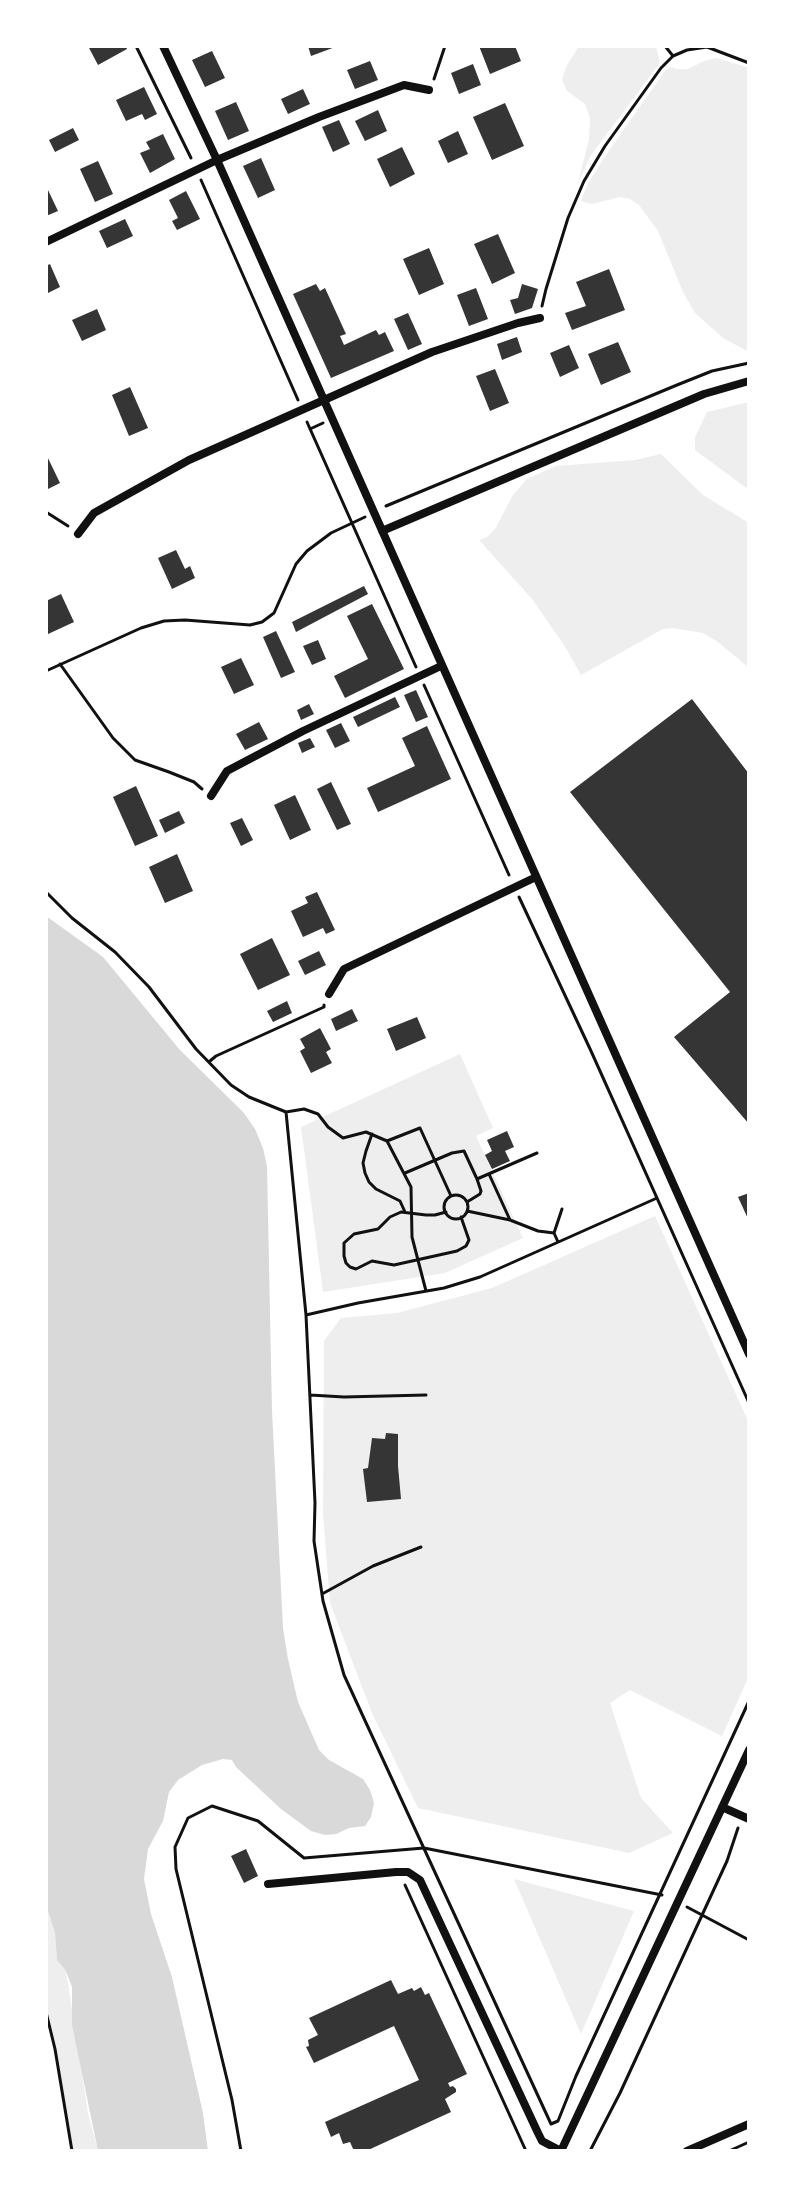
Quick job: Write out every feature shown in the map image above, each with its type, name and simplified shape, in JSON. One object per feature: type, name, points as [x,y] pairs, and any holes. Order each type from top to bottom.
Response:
[{"type":"street","points":[[163,46],[217,160],[749,1354]]},
{"type":"street","points":[[46,242],[217,160],[319,117],[404,85],[429,90]]},
{"type":"street","points":[[78,534],[94,513],[175,468],[432,352],[540,318]]},
{"type":"street","points":[[382,531],[704,394],[749,381]]},
{"type":"street","points":[[211,796],[227,771],[303,731],[441,666]]},
{"type":"street","points":[[329,994],[344,969],[536,877]]},
{"type":"street","points":[[268,1884],[399,1872],[408,1872],[420,1880],[542,2141],[561,2151],[749,1750]]},
{"type":"street","points":[[722,1807],[746,1818]]},
{"type":"street","points":[[687,2151],[749,2124]]},
{"type":"path","points":[[136,46],[191,159]]},
{"type":"path","points":[[429,90],[439,70],[445,46]]},
{"type":"path","points":[[665,46],[673,56]]},
{"type":"path","points":[[540,318],[568,218],[584,181],[661,68],[673,56],[707,47],[749,63]]},
{"type":"path","points":[[201,181],[296,397]]},
{"type":"path","points":[[46,671],[141,628],[164,621],[250,625],[262,622],[274,613],[296,564],[307,551],[331,533],[677,385],[712,371],[749,363]]},
{"type":"path","points":[[306,419],[749,1403]]},
{"type":"path","points":[[310,429],[323,423]]},
{"type":"path","points":[[46,512],[78,534]]},
{"type":"path","points":[[60,664],[113,738],[135,760],[194,782],[211,796]]},
{"type":"path","points":[[46,892],[72,918],[115,952],[149,987],[196,1049],[231,1085],[249,1097],[286,1112],[304,1109],[318,1114],[328,1127],[343,1138],[366,1132],[387,1141],[411,1187],[412,1237],[426,1291]]},
{"type":"path","points":[[209,1062],[324,1007],[329,994]]},
{"type":"path","points":[[286,1112],[306,1315],[314,1541],[322,1594],[344,1675],[551,2124],[558,2121],[749,1701]]},
{"type":"path","points":[[387,1141],[420,1128],[451,1196]]},
{"type":"path","points":[[372,1134],[363,1163],[365,1173],[376,1189],[400,1201],[405,1212]]},
{"type":"path","points":[[405,1173],[464,1151],[481,1191],[467,1202]]},
{"type":"path","points":[[477,1179],[537,1153]]},
{"type":"path","points":[[489,1174],[510,1220]]},
{"type":"path","points":[[451,1196],[462,1196],[467,1202],[467,1211],[461,1217],[453,1218],[446,1212],[446,1202],[451,1196]]},
{"type":"path","points":[[306,1315],[480,1277],[658,1198]]},
{"type":"path","points":[[558,1242],[554,1233],[562,1209]]},
{"type":"path","points":[[467,1211],[554,1233]]},
{"type":"path","points":[[446,1212],[435,1215],[405,1212],[390,1217],[378,1229],[349,1237],[344,1243],[344,1256],[350,1267],[356,1269],[372,1261],[394,1265],[457,1251],[469,1240],[461,1217]]},
{"type":"path","points":[[310,1395],[426,1395]]},
{"type":"path","points":[[322,1594],[373,1566],[421,1547]]},
{"type":"path","points":[[717,1774],[725,1778]]},
{"type":"path","points":[[241,2151],[232,2100],[176,1869],[175,1847],[188,1818],[212,1806],[258,1821],[304,1858],[424,1848],[661,1895]]},
{"type":"path","points":[[590,2151],[620,2093],[746,1818]]},
{"type":"path","points":[[399,1872],[526,2151]]},
{"type":"path","points":[[686,1907],[749,1940]]},
{"type":"path","points":[[46,2012],[72,2151]]},
{"type":"path","points":[[729,2151],[749,2142]]},
{"type":"shaded area","points":[[579,46],[656,46],[660,63],[591,155],[578,183],[589,139],[590,118],[585,104],[567,91],[562,80]]},
{"type":"shaded area","points":[[717,58],[749,68],[749,352],[723,338],[695,313],[658,231],[639,205],[620,197],[592,204],[581,201],[588,183],[665,71],[670,67],[688,69]]},
{"type":"shaded area","points":[[749,402],[749,490],[695,450],[695,437],[707,412]]},
{"type":"shaded area","points":[[661,454],[703,495],[749,523],[749,668],[703,633],[673,628],[663,629],[581,675],[532,599],[479,540],[495,529],[513,495],[527,479],[556,466],[635,460]]},
{"type":"shaded area","points":[[46,916],[103,957],[180,1050],[244,1113],[263,1148],[267,1166],[272,1411],[283,1628],[288,1659],[298,1702],[319,1750],[329,1760],[363,1779],[374,1803],[365,1826],[336,1834],[311,1831],[281,1809],[232,1760],[223,1759],[202,1765],[178,1780],[169,1792],[163,1821],[148,1849],[144,1879],[151,1914],[172,1977],[203,2113],[208,2151],[98,2151],[72,2025],[72,1987],[66,1971],[57,1960],[55,1933],[46,1905]]},
{"type":"shaded area","points":[[460,1054],[493,1128],[476,1136],[523,1238],[445,1273],[323,1292],[301,1127]]},
{"type":"shaded area","points":[[655,1216],[749,1423],[749,1676],[722,1736],[630,1690],[610,1703],[641,1798],[673,1833],[629,1853],[418,1808],[372,1713],[330,1603],[323,1514],[324,1341],[341,1318],[397,1313],[492,1288]]},
{"type":"shaded area","points":[[514,1879],[634,1911],[581,2034]]},
{"type":"shaded area","points":[[46,1905],[55,1933],[57,1960],[66,1971],[88,2113],[98,2151],[74,2151],[64,2105],[46,2012]]},
{"type":"building","points":[[88,46],[126,46],[127,49],[98,65]]},
{"type":"building","points":[[308,46],[338,46],[311,56]]},
{"type":"building","points":[[479,46],[515,46],[521,61],[490,74]]},
{"type":"building","points":[[212,51],[225,78],[205,87],[192,60]]},
{"type":"building","points":[[370,61],[378,80],[355,89],[347,70]]},
{"type":"building","points":[[473,64],[481,85],[459,94],[451,73]]},
{"type":"building","points":[[144,87],[157,114],[145,120],[142,114],[126,121],[116,100]]},
{"type":"building","points":[[303,89],[310,104],[288,114],[281,99]]},
{"type":"building","points":[[236,102],[249,131],[228,140],[215,111]]},
{"type":"building","points":[[505,103],[524,146],[492,160],[473,117]]},
{"type":"building","points":[[378,110],[387,131],[365,141],[355,121]]},
{"type":"building","points":[[339,120],[350,144],[333,152],[322,127]]},
{"type":"building","points":[[73,128],[79,140],[55,152],[49,140]]},
{"type":"building","points":[[458,131],[468,154],[448,163],[438,141]]},
{"type":"building","points":[[163,134],[175,159],[150,173],[140,153],[150,149],[146,142]]},
{"type":"building","points":[[402,147],[415,174],[390,187],[377,159]]},
{"type":"building","points":[[261,158],[275,190],[258,198],[243,166]]},
{"type":"building","points":[[98,161],[113,194],[95,202],[80,169]]},
{"type":"building","points":[[46,191],[58,211],[46,216]]},
{"type":"building","points":[[186,191],[200,219],[177,230],[172,221],[178,218],[169,200]]},
{"type":"building","points":[[125,219],[133,236],[107,248],[99,231]]},
{"type":"building","points":[[498,234],[515,273],[492,284],[474,244]]},
{"type":"building","points":[[429,248],[444,284],[419,295],[403,259]]},
{"type":"building","points":[[50,264],[60,287],[46,294],[46,266]]},
{"type":"building","points":[[609,269],[625,310],[572,330],[565,313],[586,306],[576,282]]},
{"type":"building","points":[[316,284],[320,291],[325,288],[346,334],[340,336],[344,345],[376,330],[379,335],[385,332],[394,351],[331,378],[293,294]]},
{"type":"building","points":[[522,284],[538,289],[532,308],[515,314],[510,300],[518,298]]},
{"type":"building","points":[[476,288],[488,319],[469,326],[457,295]]},
{"type":"building","points":[[97,309],[106,330],[82,341],[72,320]]},
{"type":"building","points":[[408,313],[422,344],[408,350],[394,319]]},
{"type":"building","points":[[517,337],[522,352],[502,360],[497,344]]},
{"type":"building","points":[[618,342],[631,372],[601,385],[588,354]]},
{"type":"building","points":[[569,345],[579,368],[560,377],[550,353]]},
{"type":"building","points":[[495,369],[509,403],[490,411],[476,376]]},
{"type":"building","points":[[130,387],[148,428],[129,436],[112,395]]},
{"type":"building","points":[[46,454],[60,483],[46,490]]},
{"type":"building","points":[[176,550],[185,569],[190,566],[195,578],[172,589],[158,558]]},
{"type":"building","points":[[364,586],[368,594],[296,632],[292,622]]},
{"type":"building","points":[[61,594],[74,622],[46,635],[46,601]]},
{"type":"building","points":[[372,604],[404,669],[345,698],[334,676],[368,659],[347,616]]},
{"type":"building","points":[[276,631],[295,672],[281,678],[263,637]]},
{"type":"building","points":[[318,640],[326,659],[312,665],[303,646]]},
{"type":"building","points":[[241,658],[254,685],[234,694],[221,667]]},
{"type":"building","points":[[416,690],[428,717],[416,722],[404,695]]},
{"type":"building","points":[[395,697],[400,707],[358,727],[353,717]]},
{"type":"building","points":[[692,699],[749,774],[749,1124],[674,1037],[730,992],[570,792]]},
{"type":"building","points":[[309,704],[314,714],[301,720],[297,710]]},
{"type":"building","points":[[259,722],[268,739],[245,750],[236,734]]},
{"type":"building","points":[[341,723],[350,741],[335,748],[326,730]]},
{"type":"building","points":[[427,726],[451,779],[378,812],[367,788],[415,766],[402,738]]},
{"type":"building","points":[[310,738],[315,747],[302,753],[298,743]]},
{"type":"building","points":[[331,782],[351,824],[337,830],[317,789]]},
{"type":"building","points":[[136,786],[158,836],[135,846],[113,797]]},
{"type":"building","points":[[295,795],[311,830],[290,840],[274,805]]},
{"type":"building","points":[[179,811],[185,823],[165,833],[159,820]]},
{"type":"building","points":[[242,818],[253,840],[241,846],[230,823]]},
{"type":"building","points":[[177,854],[193,891],[165,903],[149,867]]},
{"type":"building","points":[[317,892],[335,930],[326,934],[323,928],[303,937],[291,911],[308,903],[305,897]]},
{"type":"building","points":[[272,938],[290,975],[258,990],[240,954]]},
{"type":"building","points":[[319,951],[326,965],[305,975],[298,961]]},
{"type":"building","points":[[287,1001],[292,1013],[273,1022],[267,1011]]},
{"type":"building","points":[[352,1009],[358,1021],[336,1031],[331,1019]]},
{"type":"building","points":[[417,1017],[426,1038],[396,1051],[387,1029]]},
{"type":"building","points":[[320,1028],[331,1049],[326,1052],[332,1063],[311,1073],[300,1051],[305,1048],[300,1039]]},
{"type":"building","points":[[507,1131],[514,1147],[505,1151],[510,1161],[492,1169],[485,1155],[492,1151],[487,1140]]},
{"type":"building","points":[[749,1193],[749,1221],[738,1197]]},
{"type":"building","points":[[386,1433],[398,1434],[401,1499],[367,1502],[363,1469],[368,1468],[372,1438],[385,1439]]},
{"type":"building","points":[[246,1849],[258,1876],[244,1883],[231,1856]]},
{"type":"building","points":[[391,1980],[398,1994],[421,1987],[425,1995],[429,1993],[467,2074],[448,2083],[456,2089],[445,2099],[451,2112],[366,2151],[354,2151],[350,2142],[343,2144],[339,2133],[331,2137],[325,2122],[419,2080],[394,2026],[314,2063],[306,2047],[309,2046],[308,2040],[318,2035],[309,2018]]}]
